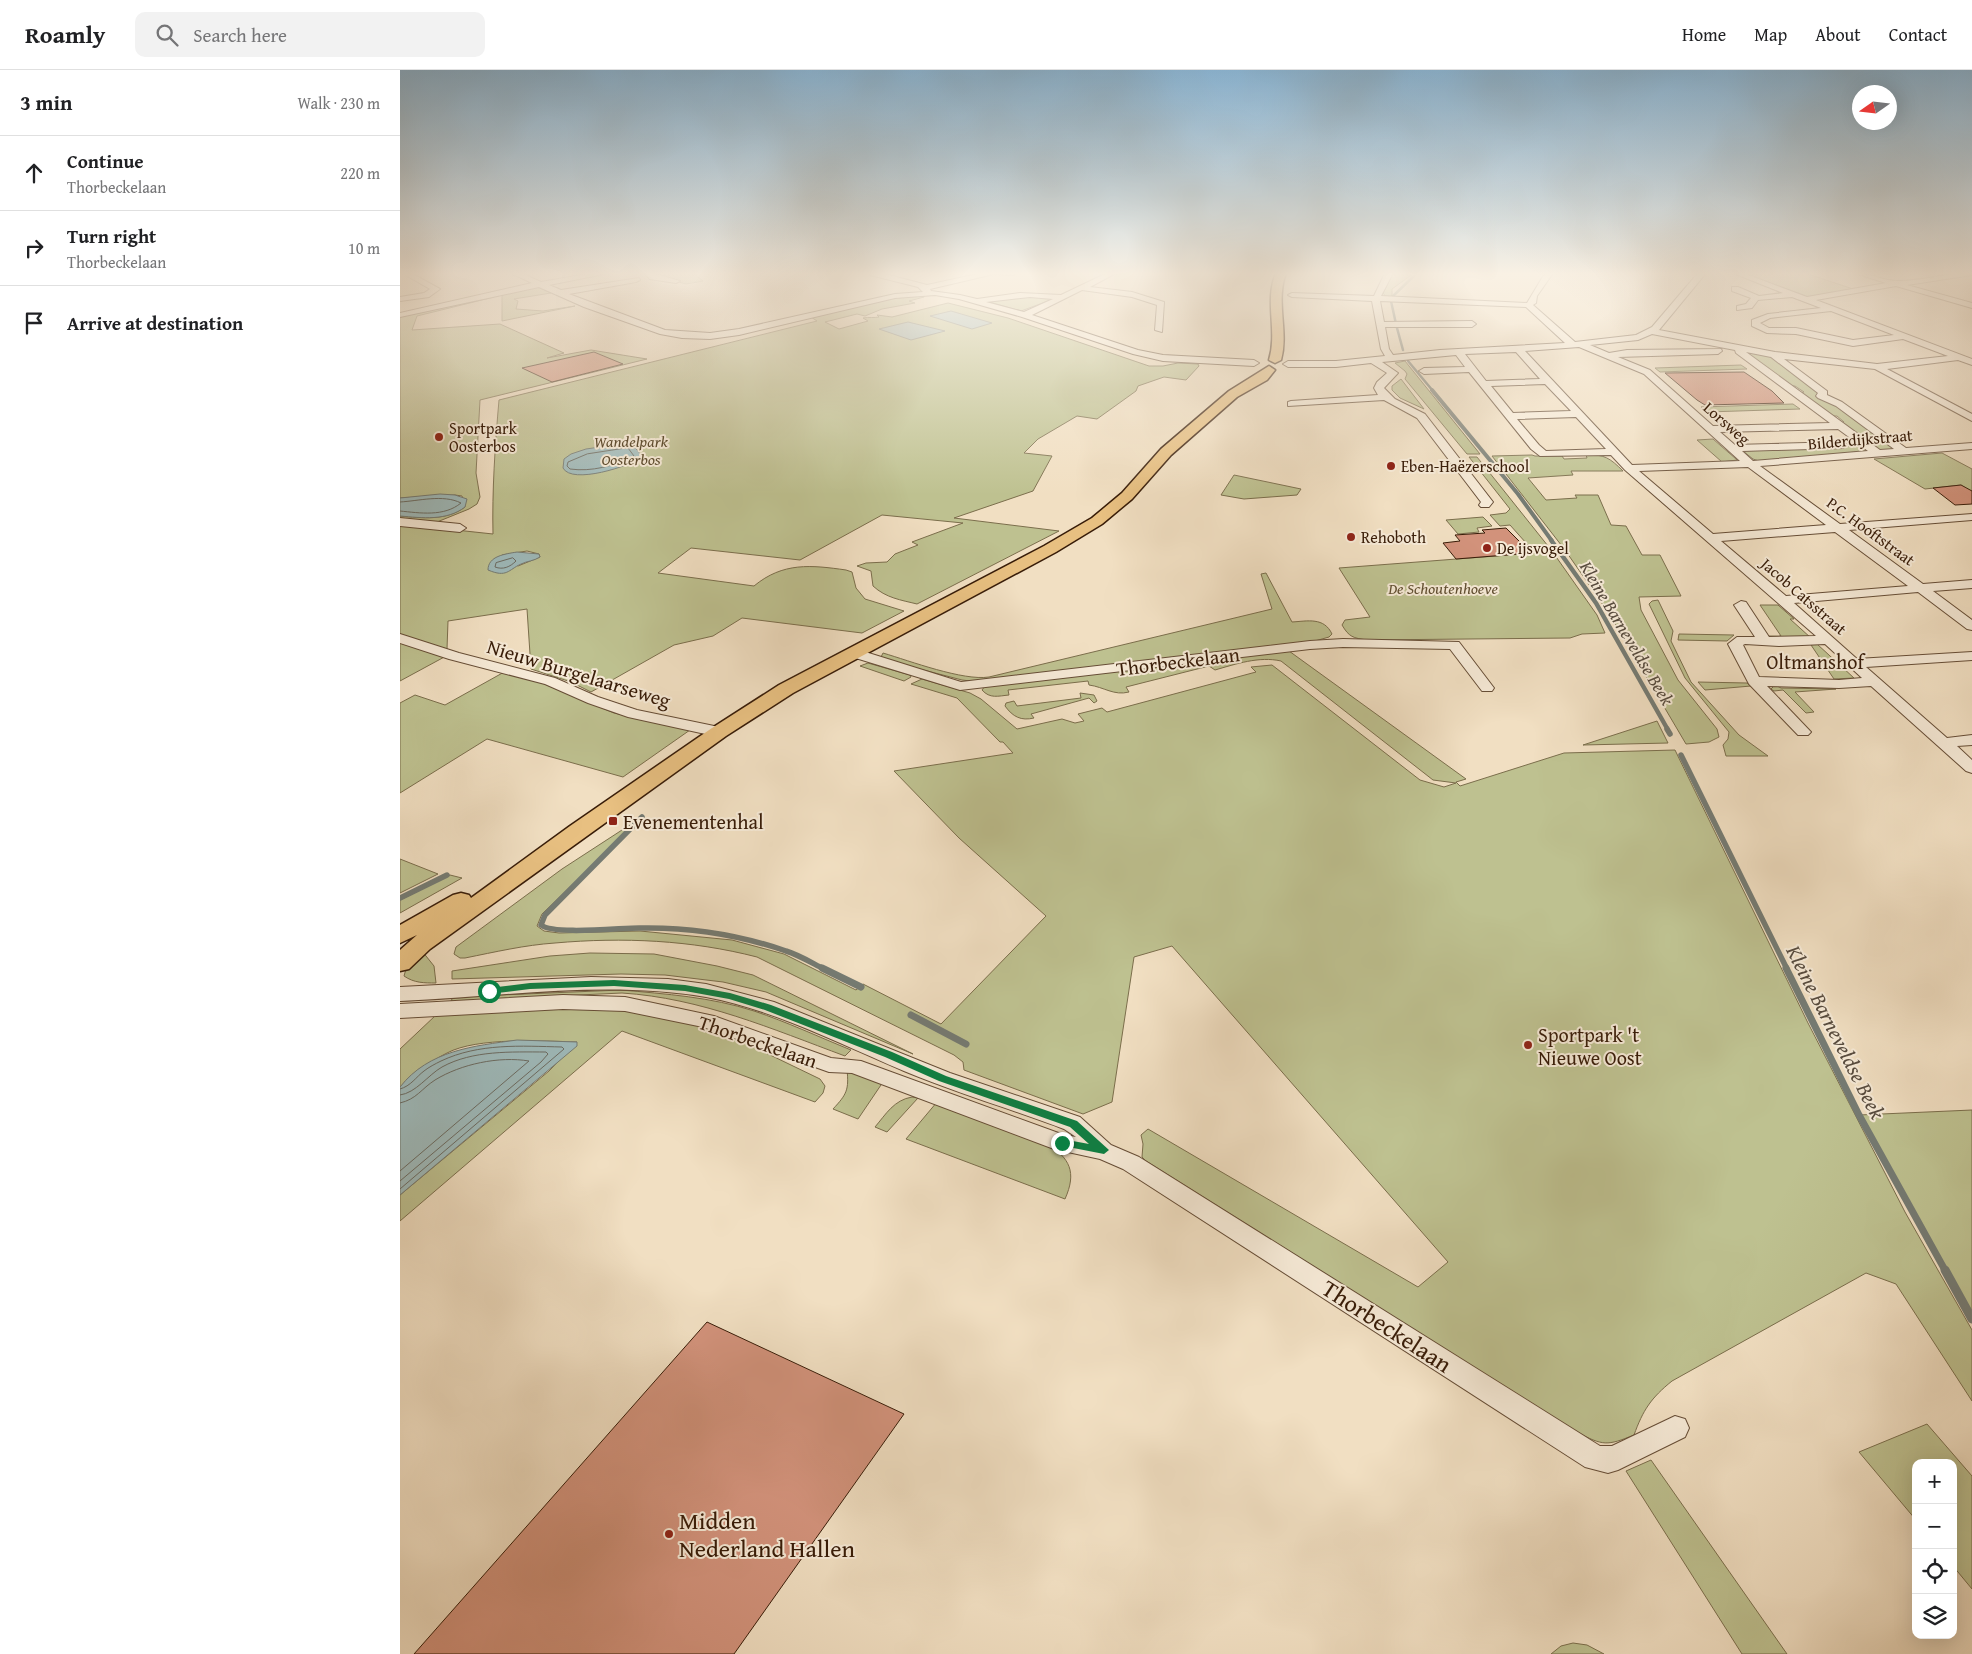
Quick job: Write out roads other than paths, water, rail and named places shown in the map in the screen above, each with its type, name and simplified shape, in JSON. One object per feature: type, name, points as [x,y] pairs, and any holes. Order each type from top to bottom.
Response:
[{"type":"main road","points":[[400,964],[421,944],[499,890],[578,831],[719,732],[786,689],[1058,544],[1097,521],[1127,496],[1166,452],[1233,394],[1263,377],[1266,364],[1279,347]]},
{"type":"main road","points":[[1266,364],[1283,368],[1288,364]]},
{"type":"main road","points":[[400,935],[442,913],[498,876],[578,831]]},
{"type":"main road","points":[[400,944],[430,924],[442,913]]},
{"type":"street","points":[[1121,347],[1163,358],[1266,364]]},
{"type":"street","points":[[1385,347],[1390,358]]},
{"type":"street","points":[[1288,364],[1336,364],[1458,352],[1549,347]]},
{"type":"street","name":"Lorsweg","points":[[1583,347],[1647,372],[1750,464]]},
{"type":"street","points":[[1727,347],[1775,355],[1877,367],[1960,357]]},
{"type":"street","points":[[1933,347],[1972,361]]},
{"type":"street","name":"Jacob Catsstraat","points":[[1518,349],[1612,452],[1629,468],[1783,600],[1972,768]]},
{"type":"street","points":[[1609,356],[1633,353],[1742,350],[1838,426],[1877,454]]},
{"type":"street","points":[[1458,352],[1535,447],[1544,454],[1612,452]]},
{"type":"street","points":[[1775,355],[1824,392],[1821,396],[1839,404],[1903,452]]},
{"type":"street","points":[[1373,360],[1393,373],[1380,384],[1379,388],[1386,397],[1410,408],[1421,416],[1487,502],[1485,505]]},
{"type":"street","points":[[1877,367],[1972,418]]},
{"type":"street","points":[[1424,370],[1472,369]]},
{"type":"street","points":[[1484,384],[1548,382]]},
{"type":"street","points":[[1291,404],[1386,397]]},
{"type":"street","points":[[1510,416],[1578,414]]},
{"type":"street","points":[[1712,429],[1838,426]]},
{"type":"street","name":"Bilderdijkstraat","points":[[1732,448],[1864,445]]},
{"type":"street","name":"Bilderdijkstraat","points":[[1629,468],[1750,464],[1972,446]]},
{"type":"street","name":"P.C. Hooftstraat","points":[[1750,464],[1972,626]]},
{"type":"street","points":[[1711,538],[1972,517]]},
{"type":"street","points":[[400,522],[460,528]]},
{"type":"street","points":[[1783,600],[1972,584]]},
{"type":"street","name":"Oltmanshof","points":[[1741,605],[1765,641]]},
{"type":"street","name":"Nieuw Burgelaarseweg","points":[[400,638],[454,656],[550,681],[624,712],[719,732]]},
{"type":"street","name":"Oltmanshof","points":[[1804,732],[1754,681],[1735,644],[1742,640],[1779,642],[1827,640]]},
{"type":"street","name":"Thorbeckelaan","points":[[854,653],[960,686],[1317,644],[1454,645],[1487,688]]},
{"type":"street","points":[[1856,664],[1972,656]]},
{"type":"street","name":"Oltmanshof","points":[[1754,681],[1839,684],[1875,681]]},
{"type":"street","points":[[1943,743],[1972,740]]},
{"type":"street","name":"Thorbeckelaan","points":[[400,985],[442,986],[492,983],[530,986]]},
{"type":"street","name":"Thorbeckelaan","points":[[400,994],[614,983],[650,984],[706,991],[748,1002],[853,1040],[943,1078],[1073,1124],[1104,1150],[1139,1168],[1595,1458],[1608,1460],[1618,1457],[1675,1428]]},
{"type":"street","name":"Thorbeckelaan","points":[[400,1011],[563,1002],[625,1004],[676,1013],[706,1020],[829,1065],[854,1066],[1062,1143],[1104,1150]]},
{"type":"water","points":[[632,444],[643,457],[614,469],[589,474],[577,475],[568,473],[563,468],[564,459],[571,454],[586,449]]},
{"type":"water","points":[[440,494],[455,495],[467,499],[465,507],[442,517],[400,516],[400,498]]},
{"type":"water","points":[[517,552],[539,554],[540,557],[503,573],[488,570],[489,565],[494,559]]},
{"type":"water","points":[[517,1040],[577,1042],[577,1046],[400,1195],[400,1087],[424,1065],[438,1057],[469,1048]]},
{"type":"waterway","name":"Kleine Barneveldse Beek","points":[[1408,361],[1433,391]]},
{"type":"waterway","name":"Kleine Barneveldse Beek","points":[[1432,390],[1518,494],[1552,541]]},
{"type":"waterway","name":"Kleine Barneveldse Beek","points":[[1551,540],[1596,603],[1668,730]]},
{"type":"waterway","name":"Kleine Barneveldse Beek","points":[[1667,729],[1670,734]]},
{"type":"waterway","name":"Kleine Barneveldse Beek","points":[[1681,755],[1787,969]]},
{"type":"waterway","points":[[642,817],[545,915],[541,925],[559,930],[657,928],[714,933],[768,945],[801,957],[823,969]]},
{"type":"waterway","points":[[400,898],[447,875]]},
{"type":"waterway","name":"Kleine Barneveldse Beek","points":[[1786,968],[1859,1115],[1946,1272]]},
{"type":"waterway","points":[[823,969],[861,987]]},
{"type":"waterway","points":[[911,1015],[966,1044]]},
{"type":"waterway","name":"Kleine Barneveldse Beek","points":[[1945,1270],[1972,1319]]},
{"type":"place","name":"Sportpark Oosterbos","points":[[439,437]]},
{"type":"place","name":"Eben-Haëzerschool","points":[[1391,466]]},
{"type":"place","name":"Rehoboth","points":[[1351,537]]},
{"type":"place","name":"De ijsvogel","points":[[1487,548]]},
{"type":"place","name":"Evenementenhal","points":[[613,821]]},
{"type":"place","name":"Sportpark 't Nieuwe Oost","points":[[1528,1045]]},
{"type":"place","name":"Midden Nederland Hallen","points":[[669,1534]]},
{"type":"park label","name":"Wandelpark Oosterbos","points":[[631,450]]},
{"type":"park label","name":"De Schoutenhoeve","points":[[1443,588]]}]
